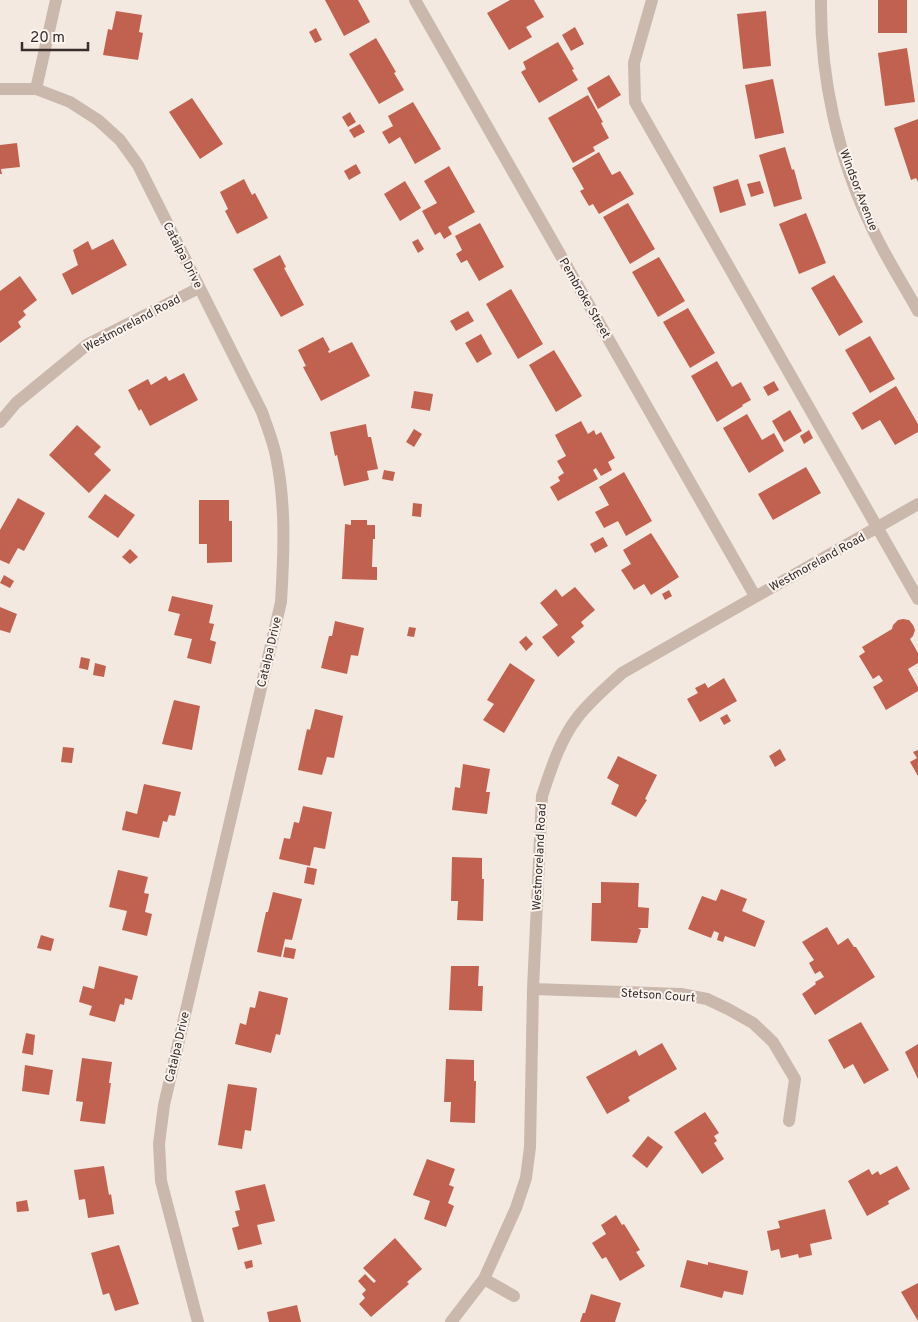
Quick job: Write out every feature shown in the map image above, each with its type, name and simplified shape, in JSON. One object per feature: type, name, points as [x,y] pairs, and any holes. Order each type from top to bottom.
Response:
[{"type":"street","points":[[36,90],[56,0]]},
{"type":"street","name":"Pembroke Street","points":[[415,0],[755,596]]},
{"type":"street","points":[[652,0],[634,63],[635,102],[918,599]]},
{"type":"street","name":"Windsor Avenue","points":[[821,0],[820,23],[825,70],[833,115],[847,165],[872,228],[918,311]]},
{"type":"street","name":"Catalpa Drive","points":[[0,88],[36,90],[70,102],[98,120],[120,140],[138,165],[262,412],[273,446],[282,495],[284,547],[281,602],[164,1105],[159,1144],[161,1181],[198,1322]]},
{"type":"street","name":"Westmoreland Road","points":[[0,422],[16,402],[88,344],[200,288]]},
{"type":"street","name":"Westmoreland Road","points":[[451,1322],[484,1278],[516,1208],[526,1178],[530,1147],[533,989],[542,796],[550,769],[562,743],[577,718],[622,673],[918,504]]},
{"type":"street","name":"Stetson Court","points":[[533,989],[681,994],[707,998],[753,1023],[773,1042],[795,1080],[789,1121]]},
{"type":"street","points":[[484,1278],[514,1296]]},
{"type":"building","points":[[325,0],[358,0],[370,22],[344,36]]},
{"type":"building","points":[[510,0],[534,0],[544,17],[526,27],[532,37],[509,50],[487,13]]},
{"type":"building","points":[[878,0],[907,0],[907,33],[878,33]]},
{"type":"building","points":[[116,11],[142,15],[139,32],[143,33],[138,60],[103,55],[108,29],[112,30]]},
{"type":"building","points":[[766,11],[771,66],[743,69],[737,14]]},
{"type":"building","points":[[575,27],[584,44],[571,51],[562,35]]},
{"type":"building","points":[[316,28],[322,40],[315,43],[309,32]]},
{"type":"building","points":[[376,38],[404,90],[379,104],[349,54]]},
{"type":"building","points":[[558,42],[574,69],[572,70],[578,80],[539,103],[521,72],[526,69],[523,62]]},
{"type":"building","points":[[907,48],[915,102],[885,106],[878,53]]},
{"type":"building","points":[[609,75],[621,95],[598,109],[587,88]]},
{"type":"building","points":[[773,79],[784,133],[755,139],[745,85]]},
{"type":"building","points":[[588,95],[603,122],[601,123],[609,138],[593,147],[595,151],[573,163],[548,118]]},
{"type":"building","points":[[192,98],[223,144],[200,159],[169,112]]},
{"type":"building","points":[[413,102],[441,149],[415,164],[400,137],[389,144],[382,132],[393,126],[388,116]]},
{"type":"building","points":[[350,112],[356,122],[348,127],[342,117]]},
{"type":"building","points":[[918,119],[918,182],[916,178],[911,180],[894,128]]},
{"type":"building","points":[[360,124],[365,132],[354,138],[349,130]]},
{"type":"building","points":[[17,143],[20,167],[1,169],[2,174],[0,174],[0,145]]},
{"type":"building","points":[[785,147],[792,170],[794,169],[802,199],[774,207],[759,155]]},
{"type":"building","points":[[599,152],[612,175],[620,171],[634,194],[599,214],[593,204],[589,206],[580,191],[584,189],[572,168]]},
{"type":"building","points":[[356,164],[361,173],[349,180],[344,171]]},
{"type":"building","points":[[449,166],[475,212],[448,227],[452,234],[444,239],[440,232],[435,235],[422,211],[437,203],[424,181]]},
{"type":"building","points":[[244,179],[252,195],[255,193],[268,218],[237,234],[225,211],[228,209],[220,192]]},
{"type":"building","points":[[738,179],[746,205],[720,213],[713,187]]},
{"type":"building","points":[[405,181],[421,208],[400,221],[384,194]]},
{"type":"building","points":[[760,181],[764,193],[751,197],[747,184]]},
{"type":"building","points":[[628,203],[655,249],[630,264],[603,217]]},
{"type":"building","points":[[806,213],[826,263],[799,274],[779,224]]},
{"type":"building","points":[[480,223],[504,267],[479,281],[467,260],[461,263],[456,254],[462,250],[455,236]]},
{"type":"building","points":[[113,239],[127,265],[72,295],[62,274],[78,265],[73,250],[88,241],[92,250]]},
{"type":"building","points":[[418,239],[424,249],[418,253],[412,242]]},
{"type":"building","points":[[280,255],[286,267],[284,268],[304,305],[281,317],[253,269]]},
{"type":"building","points":[[659,257],[685,301],[658,317],[632,272]]},
{"type":"building","points":[[834,275],[863,322],[839,336],[811,288]]},
{"type":"building","points":[[20,276],[37,300],[23,311],[26,315],[18,322],[21,327],[0,343],[0,291]]},
{"type":"building","points":[[511,289],[543,344],[518,359],[486,304]]},
{"type":"building","points":[[688,308],[715,353],[690,368],[663,322]]},
{"type":"building","points":[[468,311],[474,321],[456,331],[450,321]]},
{"type":"building","points":[[481,334],[492,354],[477,363],[465,343]]},
{"type":"building","points":[[870,336],[895,379],[870,393],[845,350]]},
{"type":"building","points":[[323,337],[330,350],[328,351],[329,353],[352,342],[370,376],[321,401],[303,367],[306,366],[298,350]]},
{"type":"building","points":[[554,350],[582,396],[556,412],[529,365]]},
{"type":"building","points":[[717,361],[732,387],[741,382],[751,400],[717,422],[691,376]]},
{"type":"building","points":[[184,373],[198,400],[150,426],[141,409],[139,411],[128,390],[148,379],[151,385],[166,376],[169,381]]},
{"type":"building","points":[[774,381],[779,390],[768,396],[763,387]]},
{"type":"building","points":[[896,386],[918,424],[918,432],[895,445],[880,420],[862,430],[852,413]]},
{"type":"building","points":[[414,391],[433,394],[430,411],[411,408]]},
{"type":"building","points":[[790,410],[802,431],[784,442],[772,421]]},
{"type":"building","points":[[747,414],[762,440],[774,433],[784,451],[749,473],[723,428]]},
{"type":"building","points":[[581,421],[588,434],[594,430],[596,435],[601,432],[615,458],[608,462],[612,470],[601,476],[596,468],[593,470],[598,479],[558,501],[550,487],[560,481],[558,477],[564,473],[557,461],[566,456],[555,435]]},
{"type":"building","points":[[366,424],[378,469],[367,471],[369,480],[344,486],[330,432]]},
{"type":"building","points":[[77,425],[101,447],[94,454],[111,470],[89,493],[49,455]]},
{"type":"building","points":[[414,429],[422,434],[414,447],[406,442]]},
{"type":"building","points":[[809,430],[813,438],[804,444],[800,436]]},
{"type":"building","points":[[806,467],[821,493],[773,520],[758,494]]},
{"type":"building","points":[[384,470],[395,472],[393,481],[382,479]]},
{"type":"building","points":[[624,472],[652,521],[626,536],[618,521],[604,528],[595,512],[609,505],[599,487]]},
{"type":"building","points":[[105,494],[135,515],[118,538],[88,517]]},
{"type":"building","points":[[18,498],[45,513],[24,551],[18,548],[9,564],[0,560],[0,530]]},
{"type":"building","points":[[199,500],[229,500],[229,521],[232,521],[232,562],[207,563],[207,544],[199,544]]},
{"type":"building","points":[[413,503],[422,504],[421,517],[412,516]]},
{"type":"building","points":[[351,520],[367,520],[367,525],[375,525],[372,567],[377,567],[377,580],[342,579],[345,524],[351,525]]},
{"type":"building","points":[[651,533],[679,577],[651,595],[644,584],[634,590],[621,570],[631,564],[623,550]]},
{"type":"building","points":[[603,537],[608,546],[595,553],[590,544]]},
{"type":"building","points":[[130,549],[138,557],[130,564],[122,557]]},
{"type":"building","points":[[4,575],[14,581],[10,588],[0,583]]},
{"type":"building","points":[[575,587],[595,610],[581,622],[584,626],[571,637],[575,642],[558,657],[542,637],[558,625],[540,603],[556,589],[562,597]]},
{"type":"building","points":[[669,590],[672,596],[665,600],[662,594]]},
{"type":"building","points":[[172,596],[213,605],[209,623],[214,624],[210,640],[216,642],[211,664],[187,658],[192,639],[174,635],[180,614],[168,611]]},
{"type":"building","points":[[0,607],[17,614],[10,633],[0,630]]},
{"type":"building","points":[[898,620],[909,620],[915,630],[910,639],[918,653],[918,663],[908,669],[918,687],[918,691],[886,710],[873,687],[883,681],[879,675],[873,679],[859,656],[865,652],[862,647],[892,629]]},
{"type":"building","points":[[335,621],[364,628],[358,656],[351,655],[347,674],[321,668]]},
{"type":"building","points":[[409,627],[416,628],[414,637],[407,636]]},
{"type":"building","points":[[526,636],[533,644],[526,651],[519,642]]},
{"type":"building","points":[[81,657],[90,659],[88,670],[79,668]]},
{"type":"building","points":[[95,663],[106,666],[104,677],[93,675]]},
{"type":"building","points":[[510,663],[535,680],[504,733],[483,720],[494,704],[487,700]]},
{"type":"building","points":[[724,678],[737,701],[700,722],[687,699],[698,693],[695,688],[705,683],[708,688]]},
{"type":"building","points":[[174,700],[200,706],[192,750],[162,744]]},
{"type":"building","points":[[315,709],[343,716],[334,758],[327,757],[322,775],[298,770],[307,729],[310,730]]},
{"type":"building","points":[[727,714],[731,721],[724,725],[720,718]]},
{"type":"building","points":[[63,747],[74,748],[72,763],[61,762]]},
{"type":"building","points":[[780,749],[786,760],[775,767],[769,756]]},
{"type":"building","points":[[918,750],[918,776],[910,762],[917,758],[913,752]]},
{"type":"building","points":[[618,756],[657,775],[645,799],[647,800],[636,817],[611,804],[619,785],[607,778]]},
{"type":"building","points":[[463,764],[490,769],[486,792],[490,792],[487,814],[452,810],[455,787],[460,788]]},
{"type":"building","points":[[144,784],[181,792],[175,816],[169,815],[167,822],[163,821],[159,838],[122,830],[126,811],[137,814]]},
{"type":"building","points":[[303,806],[332,812],[325,849],[314,847],[310,866],[279,859],[284,838],[290,839],[294,822],[299,823]]},
{"type":"building","points":[[452,857],[482,858],[482,879],[484,879],[483,921],[457,920],[458,901],[451,901]]},
{"type":"building","points":[[307,867],[317,869],[314,885],[304,883]]},
{"type":"building","points":[[118,870],[148,877],[144,893],[149,894],[145,912],[152,914],[147,936],[122,930],[127,911],[109,907]]},
{"type":"building","points":[[601,882],[639,883],[638,907],[649,908],[648,928],[638,928],[641,930],[637,943],[591,941],[592,903],[601,903]]},
{"type":"building","points":[[721,889],[747,899],[742,911],[765,921],[755,947],[725,936],[723,942],[717,940],[719,933],[714,931],[711,938],[688,929],[702,896],[716,901]]},
{"type":"building","points":[[273,892],[302,899],[292,940],[285,939],[281,957],[257,952],[266,912],[268,912]]},
{"type":"building","points":[[827,927],[838,945],[848,938],[875,977],[815,1015],[802,994],[816,984],[815,982],[824,977],[820,971],[815,974],[809,963],[814,960],[802,942]]},
{"type":"building","points":[[41,935],[54,939],[51,951],[37,948]]},
{"type":"building","points":[[285,947],[296,949],[294,959],[283,957]]},
{"type":"building","points":[[99,966],[138,976],[132,1000],[125,998],[124,1005],[120,1004],[115,1022],[89,1015],[92,1006],[79,1002],[83,986],[94,989]]},
{"type":"building","points":[[451,966],[479,966],[478,986],[483,986],[482,1011],[449,1010]]},
{"type":"building","points":[[259,991],[288,998],[280,1035],[276,1034],[271,1053],[235,1044],[240,1023],[246,1025],[250,1007],[255,1008]]},
{"type":"building","points":[[861,1022],[889,1070],[864,1084],[853,1064],[844,1069],[828,1040]]},
{"type":"building","points":[[26,1033],[35,1035],[33,1055],[22,1053]]},
{"type":"building","points":[[662,1043],[677,1069],[628,1097],[630,1101],[607,1114],[586,1077],[636,1050],[639,1056]]},
{"type":"building","points":[[918,1044],[918,1079],[905,1052]]},
{"type":"building","points":[[82,1058],[112,1062],[105,1124],[80,1121],[83,1102],[76,1101]]},
{"type":"building","points":[[446,1059],[474,1060],[474,1081],[476,1081],[475,1123],[450,1122],[451,1102],[444,1102]]},
{"type":"building","points":[[25,1065],[53,1070],[49,1095],[22,1091]]},
{"type":"building","points":[[228,1084],[257,1088],[251,1131],[245,1130],[242,1149],[218,1145]]},
{"type":"building","points":[[705,1112],[719,1133],[714,1136],[717,1141],[714,1143],[724,1159],[702,1174],[674,1132]]},
{"type":"building","points":[[648,1136],[663,1147],[647,1168],[632,1156]]},
{"type":"building","points":[[427,1159],[455,1169],[449,1185],[454,1187],[448,1203],[454,1206],[446,1227],[424,1219],[430,1201],[413,1195]]},
{"type":"building","points":[[104,1166],[114,1214],[88,1218],[85,1199],[79,1200],[74,1170]]},
{"type":"building","points":[[897,1166],[910,1189],[888,1201],[889,1204],[867,1216],[848,1181],[869,1169],[872,1175],[878,1171],[880,1175]]},
{"type":"building","points":[[265,1184],[275,1221],[257,1225],[262,1244],[238,1250],[232,1228],[239,1226],[235,1211],[240,1210],[235,1191]]},
{"type":"building","points":[[27,1200],[29,1211],[17,1212],[16,1202]]},
{"type":"building","points":[[825,1209],[832,1239],[810,1244],[812,1255],[799,1258],[798,1254],[781,1258],[779,1249],[771,1251],[767,1231],[780,1228],[778,1221]]},
{"type":"building","points":[[616,1215],[622,1225],[624,1224],[640,1250],[636,1252],[645,1266],[620,1281],[606,1257],[602,1259],[592,1243],[606,1234],[601,1225]]},
{"type":"building","points":[[395,1238],[422,1269],[407,1282],[409,1284],[371,1317],[359,1304],[365,1298],[362,1294],[366,1290],[358,1281],[365,1274],[374,1283],[376,1281],[363,1268]]},
{"type":"building","points":[[119,1245],[139,1304],[115,1311],[109,1293],[103,1295],[91,1253]]},
{"type":"building","points":[[252,1260],[253,1267],[246,1269],[244,1262]]},
{"type":"building","points":[[687,1260],[708,1265],[708,1262],[748,1271],[743,1295],[724,1291],[722,1298],[680,1287]]},
{"type":"building","points":[[918,1283],[918,1321],[901,1292]]},
{"type":"building","points":[[591,1294],[621,1303],[615,1322],[580,1322]]},
{"type":"building","points":[[297,1305],[301,1322],[269,1322],[267,1312]]}]
